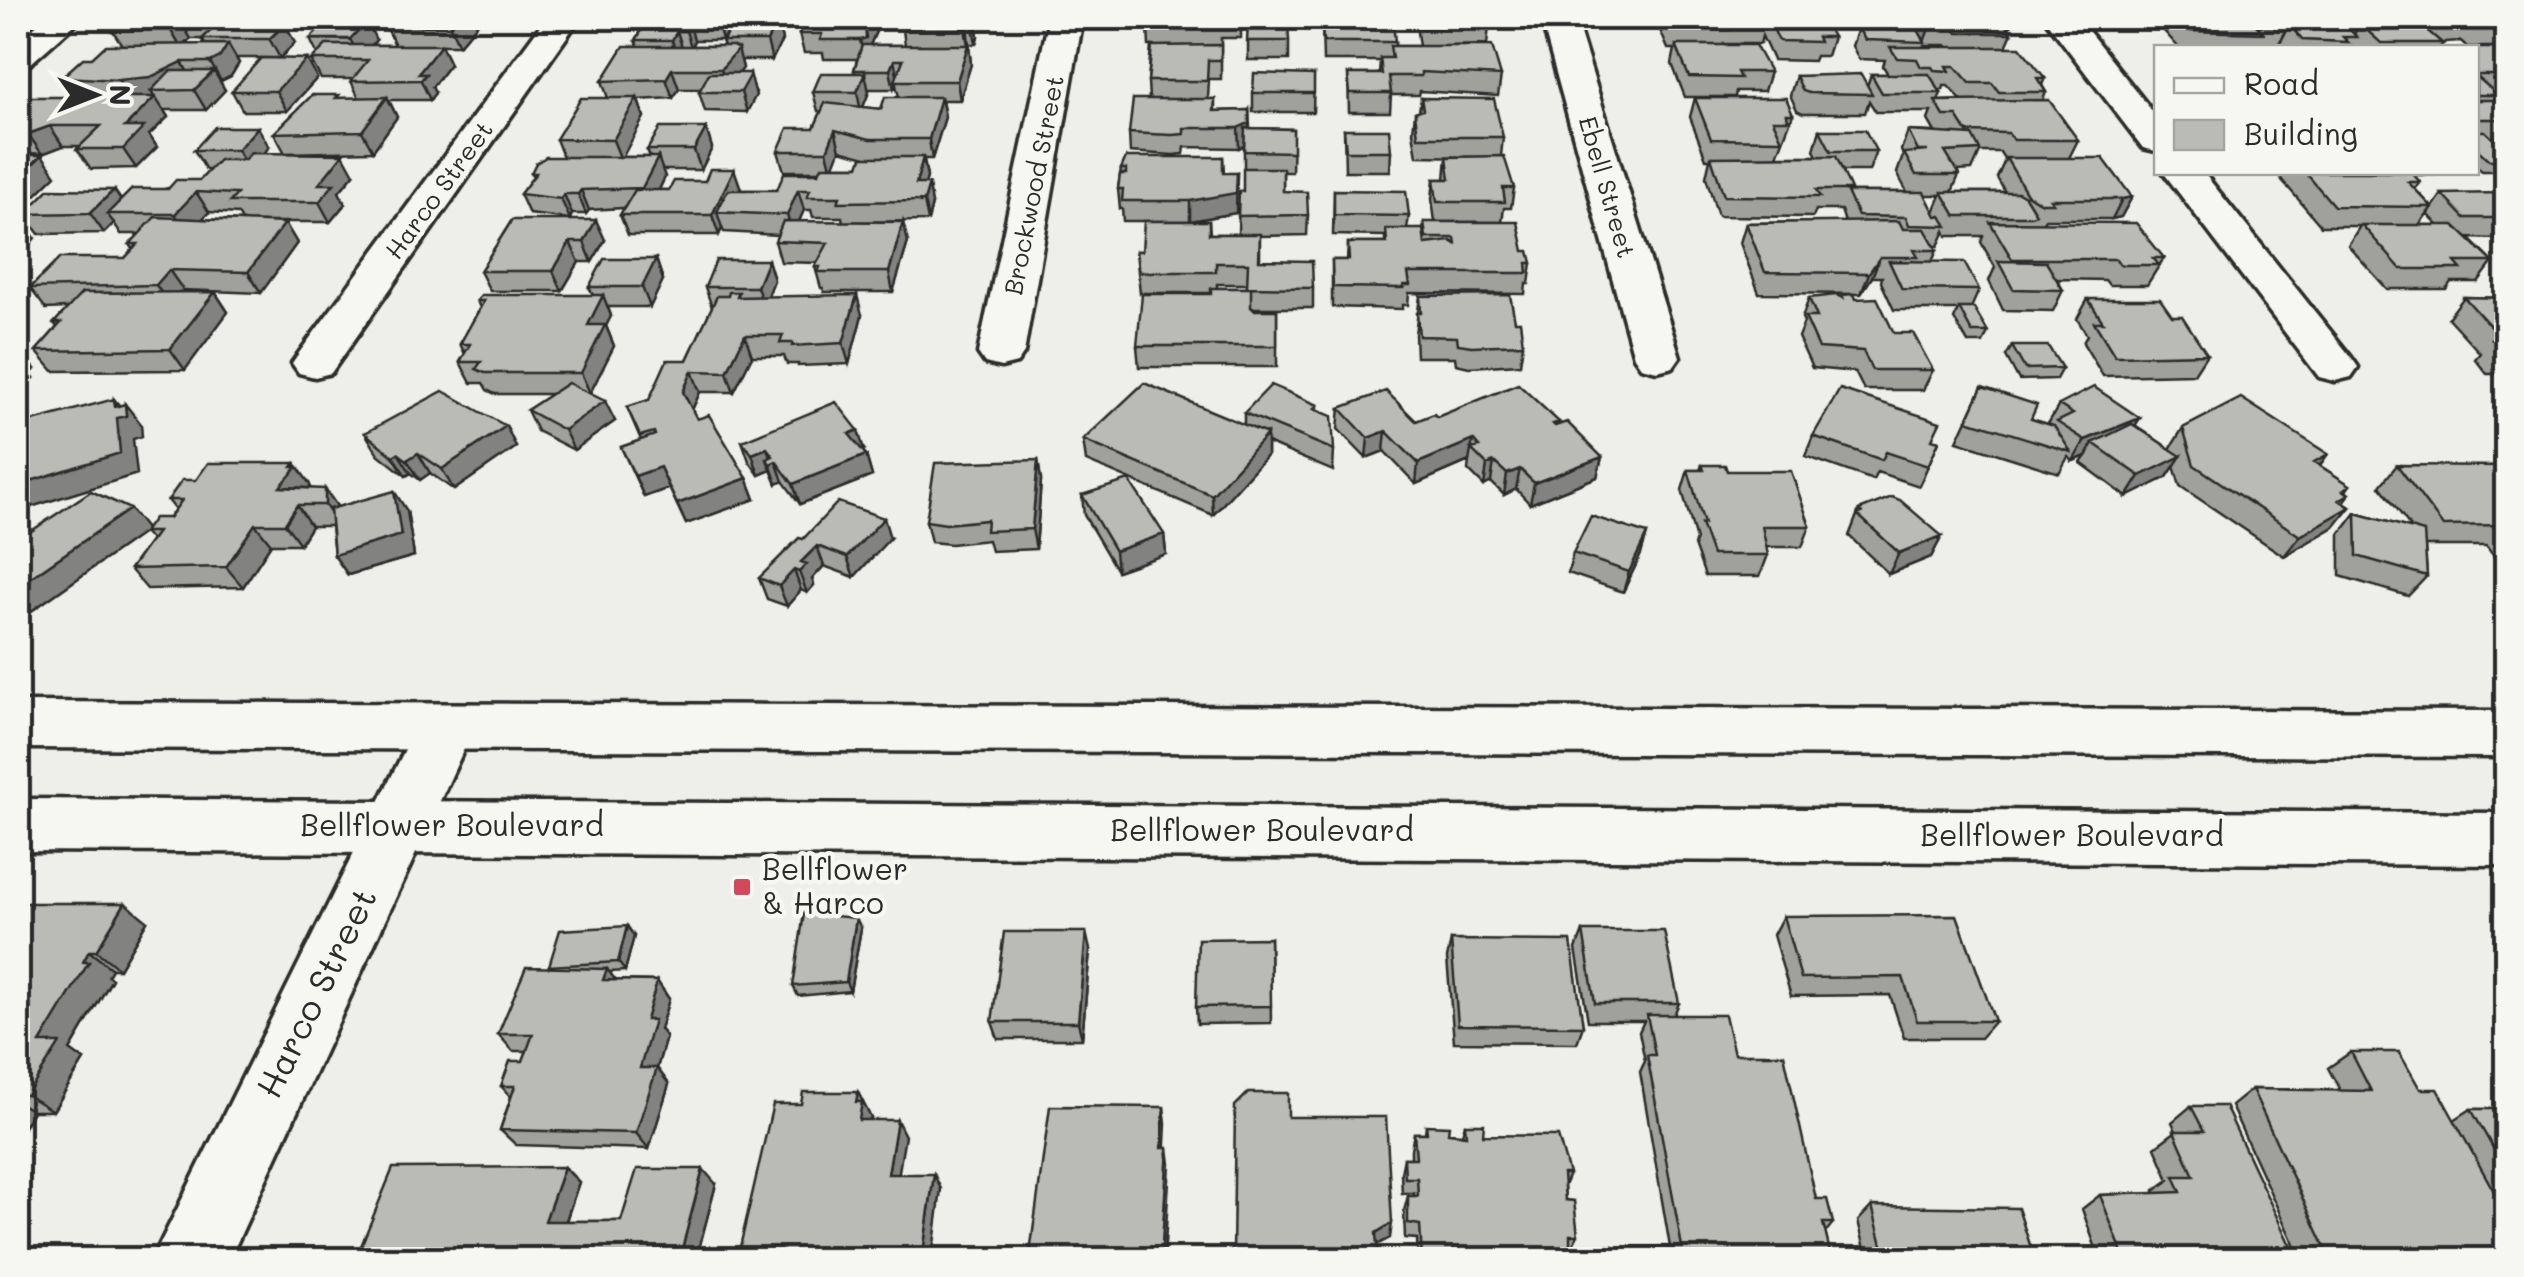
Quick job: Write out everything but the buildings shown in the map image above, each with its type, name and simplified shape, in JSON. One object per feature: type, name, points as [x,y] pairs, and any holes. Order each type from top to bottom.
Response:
[{"type":"main road","points":[[18,57],[65,18]]},
{"type":"main road","name":"Harco Street","points":[[315,363],[562,18]]},
{"type":"main road","name":"Brockwood Street","points":[[1001,352],[1066,18]]},
{"type":"main road","name":"Ebell Street","points":[[1558,18],[1657,357]]},
{"type":"main road","points":[[2061,18],[2154,137]]},
{"type":"main road","points":[[2184,175],[2334,368]]},
{"type":"main road","points":[[18,725],[2506,734]]},
{"type":"main road","name":"Harco Street","points":[[190,1260],[445,727]]},
{"type":"main road","name":"Bellflower Boulevard","points":[[18,825],[2506,839]]},
{"type":"place","name":"Bellflower & Harco","points":[[742,887]]}]
